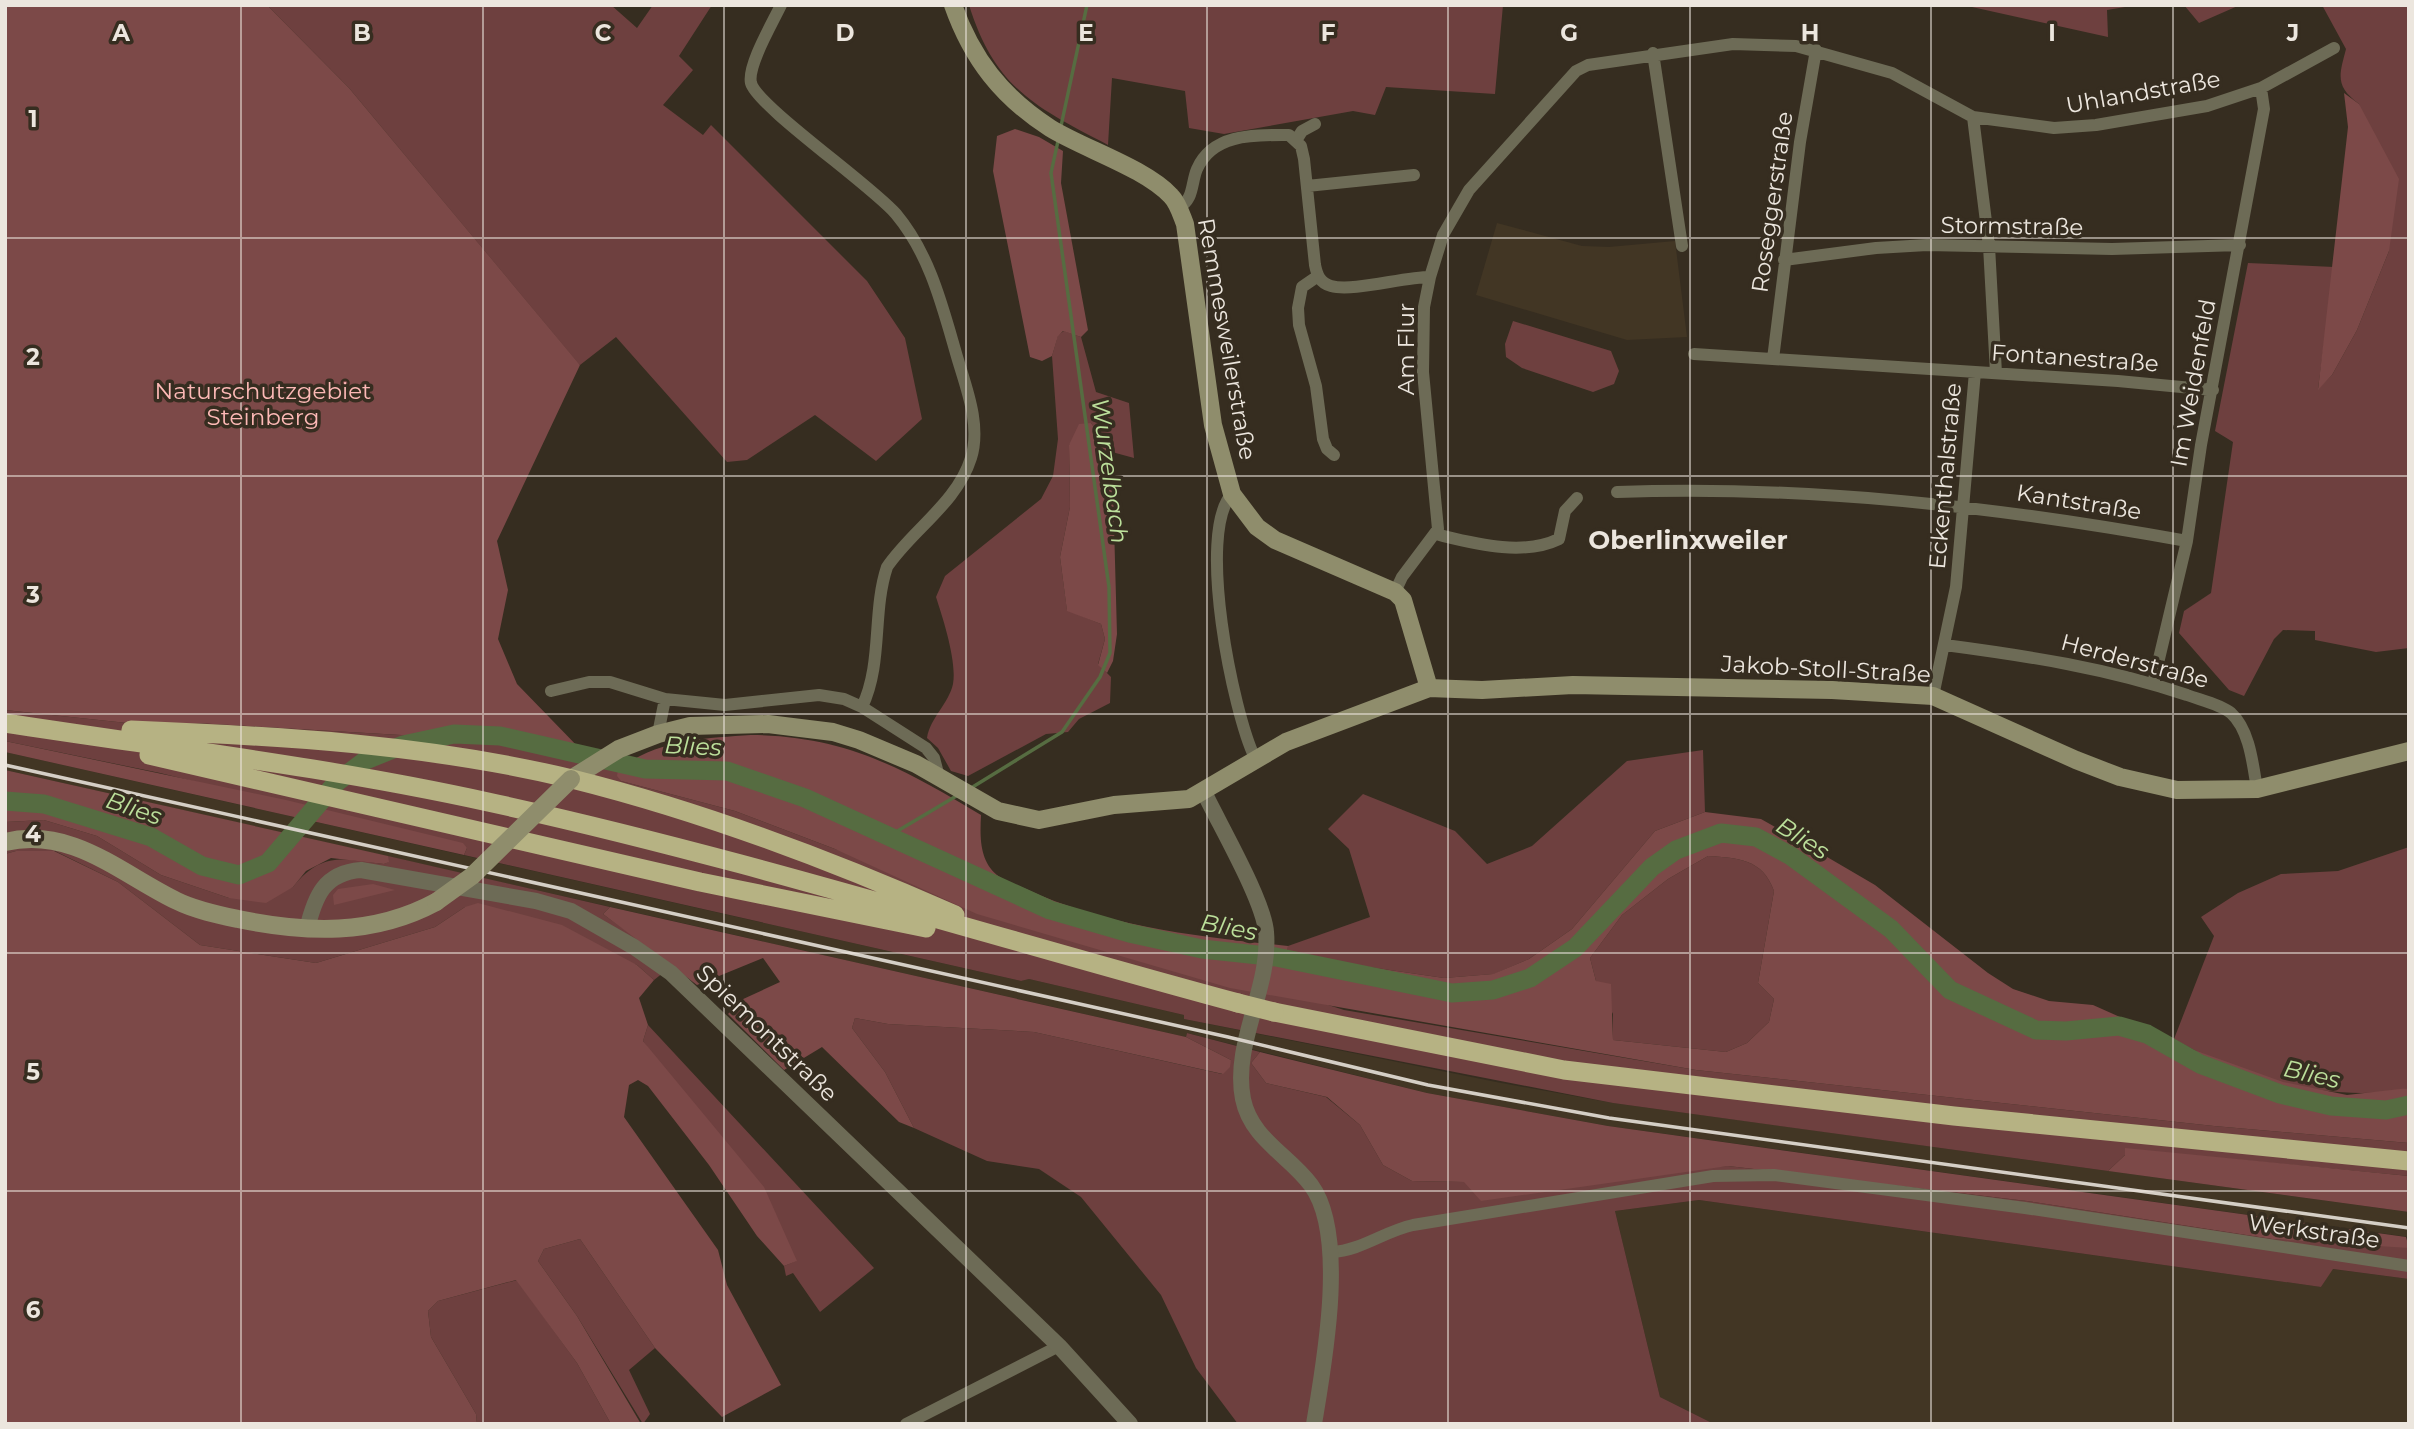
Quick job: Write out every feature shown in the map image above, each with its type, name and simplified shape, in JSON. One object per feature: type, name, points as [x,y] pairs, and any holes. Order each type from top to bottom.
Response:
[{"type":"highway","points":[[7,724],[322,769],[395,783],[710,855],[1044,951],[1274,1012],[1564,1070],[1954,1116],[2409,1161]]},
{"type":"highway","points":[[7,724],[278,735],[353,743],[571,779],[738,828],[824,859],[1044,951]]},
{"type":"highway","points":[[57,732],[304,793],[701,882],[1044,951]]},
{"type":"main road","name":"Remmesweilerstraße","points":[[953,5],[974,54],[997,86],[1057,132],[1158,185],[1179,207],[1189,247],[1213,425],[1232,494],[1257,527],[1275,540],[1395,592]]},
{"type":"main road","points":[[1395,592],[1403,600],[1429,688]]},
{"type":"main road","name":"Jakob-Stoll-Straße","points":[[5,842],[21,838],[55,839],[135,875],[178,902],[234,918],[307,929],[339,930],[377,924],[436,902],[472,876],[571,779],[635,742],[690,726],[727,723],[802,727],[832,732],[869,743],[981,803],[1019,817],[1039,820],[1114,805],[1178,801],[1204,792],[1255,758],[1327,725],[1429,688],[1699,687],[1933,695],[2076,760],[2143,784],[2210,792],[2257,789],[2409,751]]},
{"type":"street","points":[[781,5],[752,68],[750,82],[756,94],[774,111],[881,198],[914,239],[928,266],[943,307],[973,419],[971,457],[963,476],[887,567],[882,581],[876,656],[862,707]]},
{"type":"street","name":"Uhlandstraße","points":[[1588,65],[1653,53],[1745,43],[1783,44],[1816,50],[1892,73],[1973,117],[2039,128],[2096,125],[2207,106],[2262,88],[2334,48]]},
{"type":"street","name":"Roseggerstraße","points":[[1773,359],[1784,260],[1816,50]]},
{"type":"street","points":[[1653,53],[1682,246]]},
{"type":"street","name":"Am Flur","points":[[1436,534],[1438,521],[1422,351],[1430,277],[1443,235],[1469,190],[1555,90],[1588,65]]},
{"type":"street","name":"Im Weidenfeld","points":[[2153,684],[2187,541],[2264,109],[2262,88]]},
{"type":"street","points":[[1973,117],[1989,246],[1996,373]]},
{"type":"street","points":[[1297,139],[1302,131],[1315,124]]},
{"type":"street","points":[[1179,207],[1188,201],[1197,169],[1208,153],[1222,142],[1235,137],[1279,135],[1297,139]]},
{"type":"street","points":[[1297,139],[1304,159],[1318,276],[1332,286],[1430,277]]},
{"type":"street","points":[[1307,186],[1414,174]]},
{"type":"street","name":"Stormstraße","points":[[1784,260],[1877,248],[1989,246],[2112,249],[2240,245]]},
{"type":"street","points":[[1318,276],[1303,287],[1298,308],[1316,386],[1323,439],[1327,449],[1334,455]]},
{"type":"street","name":"Eckenthalstraße","points":[[1694,354],[1975,372],[1956,587],[1933,695]]},
{"type":"street","name":"Fontanestraße","points":[[1975,372],[2213,390]]},
{"type":"street","name":"Kantstraße","points":[[1617,492],[1709,489],[1965,506],[2187,541]]},
{"type":"street","points":[[1232,494],[1221,509],[1217,536],[1220,606],[1236,706],[1255,758]]},
{"type":"street","points":[[1395,592],[1402,577],[1436,534],[1491,546],[1550,543],[1559,539],[1565,511],[1577,498]]},
{"type":"street","name":"Herderstraße","points":[[1945,645],[2080,664],[2153,684],[2230,712],[2239,722],[2249,749],[2257,789]]},
{"type":"street","points":[[551,691],[589,682],[610,682],[665,699],[725,705],[819,695],[844,699],[862,707],[926,748],[946,782]]},
{"type":"street","points":[[658,734],[665,699]]},
{"type":"street","points":[[1204,792],[1260,907],[1266,944],[1243,1064],[1242,1097],[1247,1113],[1258,1132],[1311,1184],[1326,1216],[1332,1252],[1314,1424]]},
{"type":"street","name":"Spiemontstraße","points":[[307,929],[319,890],[331,879],[346,872],[361,870],[536,901],[571,911],[607,930],[671,973],[1059,1346],[1130,1424]]},
{"type":"street","name":"Werkstraße","points":[[1332,1252],[1354,1249],[1390,1230],[1602,1193],[1746,1174],[1774,1174],[2025,1208],[2212,1238],[2302,1248],[2409,1266]]},
{"type":"street","points":[[906,1424],[1059,1346]]},
{"type":"shaded area","points":[[267,5],[611,5],[637,28],[653,5],[712,5],[679,56],[693,70],[663,105],[703,135],[711,125],[867,281],[905,338],[922,419],[876,461],[815,415],[747,460],[727,462],[616,337],[580,365],[349,88]]},
{"type":"shaded area","points":[[969,5],[1503,5],[1495,94],[1386,87],[1375,115],[1353,111],[1224,134],[1189,128],[1185,91],[1112,78],[1108,145],[1039,106],[1005,76],[991,57]]},
{"type":"shaded area","points":[[1963,5],[2137,5],[2107,10],[2108,37]]},
{"type":"shaded area","points":[[2184,5],[2240,5],[2199,23]]},
{"type":"shaded area","points":[[2322,5],[2409,6],[2409,648],[2376,652],[2315,640],[2315,631],[2283,630],[2274,639],[2244,696],[2229,690],[2179,633],[2184,611],[2211,593],[2233,442],[2215,431],[2248,263],[2334,267],[2318,389],[2332,375],[2357,330],[2389,251],[2359,104],[2342,86],[2341,74],[2346,49]]},
{"type":"shaded area","points":[[1497,223],[1582,246],[1609,247],[1675,241],[1687,337],[1627,340],[1476,295]]},
{"type":"shaded area","points":[[1513,321],[1611,351],[1619,371],[1614,384],[1593,392],[1522,368],[1506,357],[1505,344]]},
{"type":"shaded area","points":[[1064,331],[1081,337],[1096,392],[1129,403],[1134,458],[1112,452],[1091,423],[1069,445],[1070,507],[1060,557],[1067,610],[1101,624],[1105,639],[1098,664],[1111,677],[1110,703],[1079,719],[1068,732],[1046,734],[968,776],[951,771],[938,748],[927,738],[951,691],[954,675],[949,640],[936,597],[945,576],[1041,499],[1053,476],[1058,439],[1052,356],[1058,335]]},
{"type":"shaded area","points":[[5,710],[127,723],[195,723],[453,738],[492,742],[572,757],[582,751],[615,767],[630,760],[618,770],[621,781],[735,811],[835,849],[1344,1010],[1696,1070],[2214,1126],[2409,1143],[2409,1176],[2125,1149],[2126,1154],[2108,1171],[1613,1103],[1184,1019],[1184,1015],[1029,979],[1021,981],[464,855],[467,848],[160,773],[5,741]]},
{"type":"shaded area","points":[[1703,750],[1705,812],[1655,831],[1572,929],[1529,959],[1494,974],[1444,978],[1287,955],[1288,946],[1370,917],[1349,849],[1328,829],[1363,794],[1455,831],[1487,864],[1532,846],[1627,761]]},
{"type":"shaded area","points":[[5,752],[1021,981],[1029,979],[1184,1015],[1184,1019],[1496,1082],[1613,1103],[2409,1212],[2409,1237],[1608,1126],[1427,1093],[1187,1033],[1186,1037],[5,770]]},
{"type":"shaded area","points":[[44,820],[97,836],[161,875],[229,898],[293,887],[314,868],[334,860],[384,864],[388,862],[388,856],[610,907],[603,914],[673,965],[654,980],[637,965],[465,907],[435,927],[316,963],[200,945],[118,882],[55,851],[16,851],[5,854],[5,822]]},
{"type":"shaded area","points":[[2409,847],[2409,1088],[2350,1093],[2288,1084],[2228,1065],[2174,1039],[2214,936],[2201,917],[2238,893],[2281,874],[2338,871]]},
{"type":"shaded area","points":[[1708,856],[1739,860],[1756,866],[1769,880],[1774,891],[1758,983],[1774,999],[1769,1022],[1747,1043],[1726,1052],[1613,1040],[1613,1014],[1596,981],[1590,958],[1622,915],[1668,879]]},
{"type":"shaded area","points":[[855,1018],[888,1024],[1034,1032],[1222,1074],[1231,1060],[1186,1037],[1187,1033],[1260,1052],[1251,1063],[1266,1083],[1326,1097],[1360,1125],[1383,1165],[1412,1181],[1464,1182],[1728,1166],[2027,1201],[2272,1239],[2403,1246],[2409,1248],[2409,1279],[2333,1269],[2321,1287],[1699,1200],[1615,1211],[1660,1397],[1714,1424],[1238,1424],[1196,1368],[1161,1295],[1081,1197],[1039,1169],[987,1161],[914,1128],[885,1072],[852,1028]]},
{"type":"shaded area","points":[[648,1025],[874,1268],[820,1312],[793,1273],[786,1276],[784,1266],[796,1261],[643,1041]]},
{"type":"shaded area","points":[[1699,1200],[2321,1287],[2332,1269],[2409,1279],[2409,1424],[1714,1424],[1660,1397],[1615,1211]]},
{"type":"shaded area","points":[[580,1239],[655,1348],[629,1370],[650,1414],[643,1424],[577,1316],[538,1261],[544,1249]]},
{"type":"shaded area","points":[[517,1280],[577,1363],[611,1424],[477,1424],[476,1414],[431,1337],[428,1311],[438,1301]]},
{"type":"green space","name":"Naturschutzgebiet Steinberg","points":[[5,5],[267,5],[349,88],[580,365],[497,541],[508,590],[498,639],[517,684],[582,751],[572,757],[493,742],[453,738],[195,723],[127,723],[5,710]]},
{"type":"green space","points":[[2344,93],[2359,104],[2399,179],[2389,251],[2357,330],[2332,375],[2318,390],[2348,127]]},
{"type":"green space","points":[[1015,129],[1039,137],[1063,151],[1061,183],[1088,330],[1081,337],[1063,331],[1058,336],[1052,356],[1042,361],[1030,357],[993,171],[997,136]]},
{"type":"green space","points":[[1091,423],[1112,452],[1117,634],[1113,661],[1107,673],[1098,665],[1105,639],[1101,624],[1067,611],[1060,557],[1070,507],[1069,445],[1079,424]]},
{"type":"green space","points":[[751,735],[816,741],[845,748],[899,769],[925,783],[981,815],[984,855],[997,875],[1057,902],[1089,913],[1155,928],[1288,946],[1287,955],[1444,978],[1493,974],[1529,959],[1572,929],[1655,831],[1705,812],[1761,819],[1875,885],[1988,973],[2013,989],[2049,1001],[2093,1005],[2194,1050],[2283,1082],[2347,1095],[2409,1088],[2409,1143],[2214,1126],[1696,1070],[1230,988],[977,914],[835,849],[735,811],[621,781],[617,776],[618,770],[632,760],[664,747],[699,739]],"holes":[[[1708,856],[1739,860],[1756,866],[1769,880],[1774,891],[1758,983],[1774,999],[1769,1022],[1747,1043],[1726,1052],[1613,1040],[1611,984],[1596,981],[1590,958],[1622,915],[1668,879]]]},
{"type":"green space","points":[[5,741],[286,800],[463,843],[467,848],[464,855],[5,752]]},
{"type":"green space","points":[[5,770],[388,856],[389,862],[384,864],[331,858],[306,871],[293,887],[266,903],[229,898],[161,875],[97,836],[44,820],[5,822]]},
{"type":"green space","points":[[16,851],[54,851],[118,882],[200,945],[316,963],[435,927],[465,907],[478,903],[562,925],[637,965],[654,980],[639,998],[648,1025],[643,1041],[764,1187],[797,1261],[784,1266],[757,1236],[709,1165],[648,1086],[638,1080],[629,1085],[624,1117],[718,1250],[727,1285],[781,1385],[722,1417],[655,1348],[580,1239],[544,1249],[538,1261],[577,1316],[641,1424],[611,1424],[577,1363],[516,1280],[438,1301],[428,1311],[431,1337],[476,1414],[477,1424],[5,1424],[5,854]]},
{"type":"green space","points":[[373,884],[395,890],[334,905],[333,895],[338,889]]},
{"type":"green space","points":[[610,907],[1186,1037],[1231,1060],[1230,1067],[1223,1074],[1034,1032],[888,1024],[855,1018],[852,1028],[885,1072],[914,1128],[899,1122],[822,1047],[784,1070],[728,1014],[741,1000],[780,982],[763,958],[697,985],[603,914]]},
{"type":"green space","points":[[1260,1052],[1427,1093],[1608,1126],[2406,1237],[2409,1248],[2272,1239],[2027,1201],[1728,1166],[1481,1201],[1464,1182],[1412,1181],[1383,1165],[1360,1125],[1327,1097],[1266,1083],[1251,1063]]},
{"type":"green space","points":[[2125,1148],[2409,1176],[2409,1212],[2108,1171],[2125,1155]]},
{"type":"waterway","name":"Wurzelbach","points":[[1061,126],[1087,5]]},
{"type":"waterway","name":"Wurzelbach","points":[[971,788],[1062,732],[1100,677],[1110,653],[1109,587],[1051,173],[1058,141]]},
{"type":"waterway","name":"Blies","points":[[5,801],[44,804],[151,837],[202,866],[239,875],[268,863],[337,782],[366,760],[403,745],[454,734],[500,736],[645,769],[727,771],[805,798],[1050,910],[1129,933],[1202,949],[1276,957],[1452,993],[1493,990],[1530,978],[1575,948],[1652,867],[1676,850],[1721,833],[1756,837],[1791,856],[1891,929],[1950,990],[2036,1030],[2066,1031],[2119,1026],[2147,1034],[2200,1064],[2280,1094],[2331,1106],[2386,1110],[2409,1105]]},
{"type":"waterway","name":"Wurzelbach","points":[[889,836],[958,795]]},
{"type":"railway","points":[[5,765],[1228,1037],[1428,1085],[1609,1118],[2409,1228]]},
{"type":"district","name":"Oberlinxweiler","points":[[1688,540]]}]
